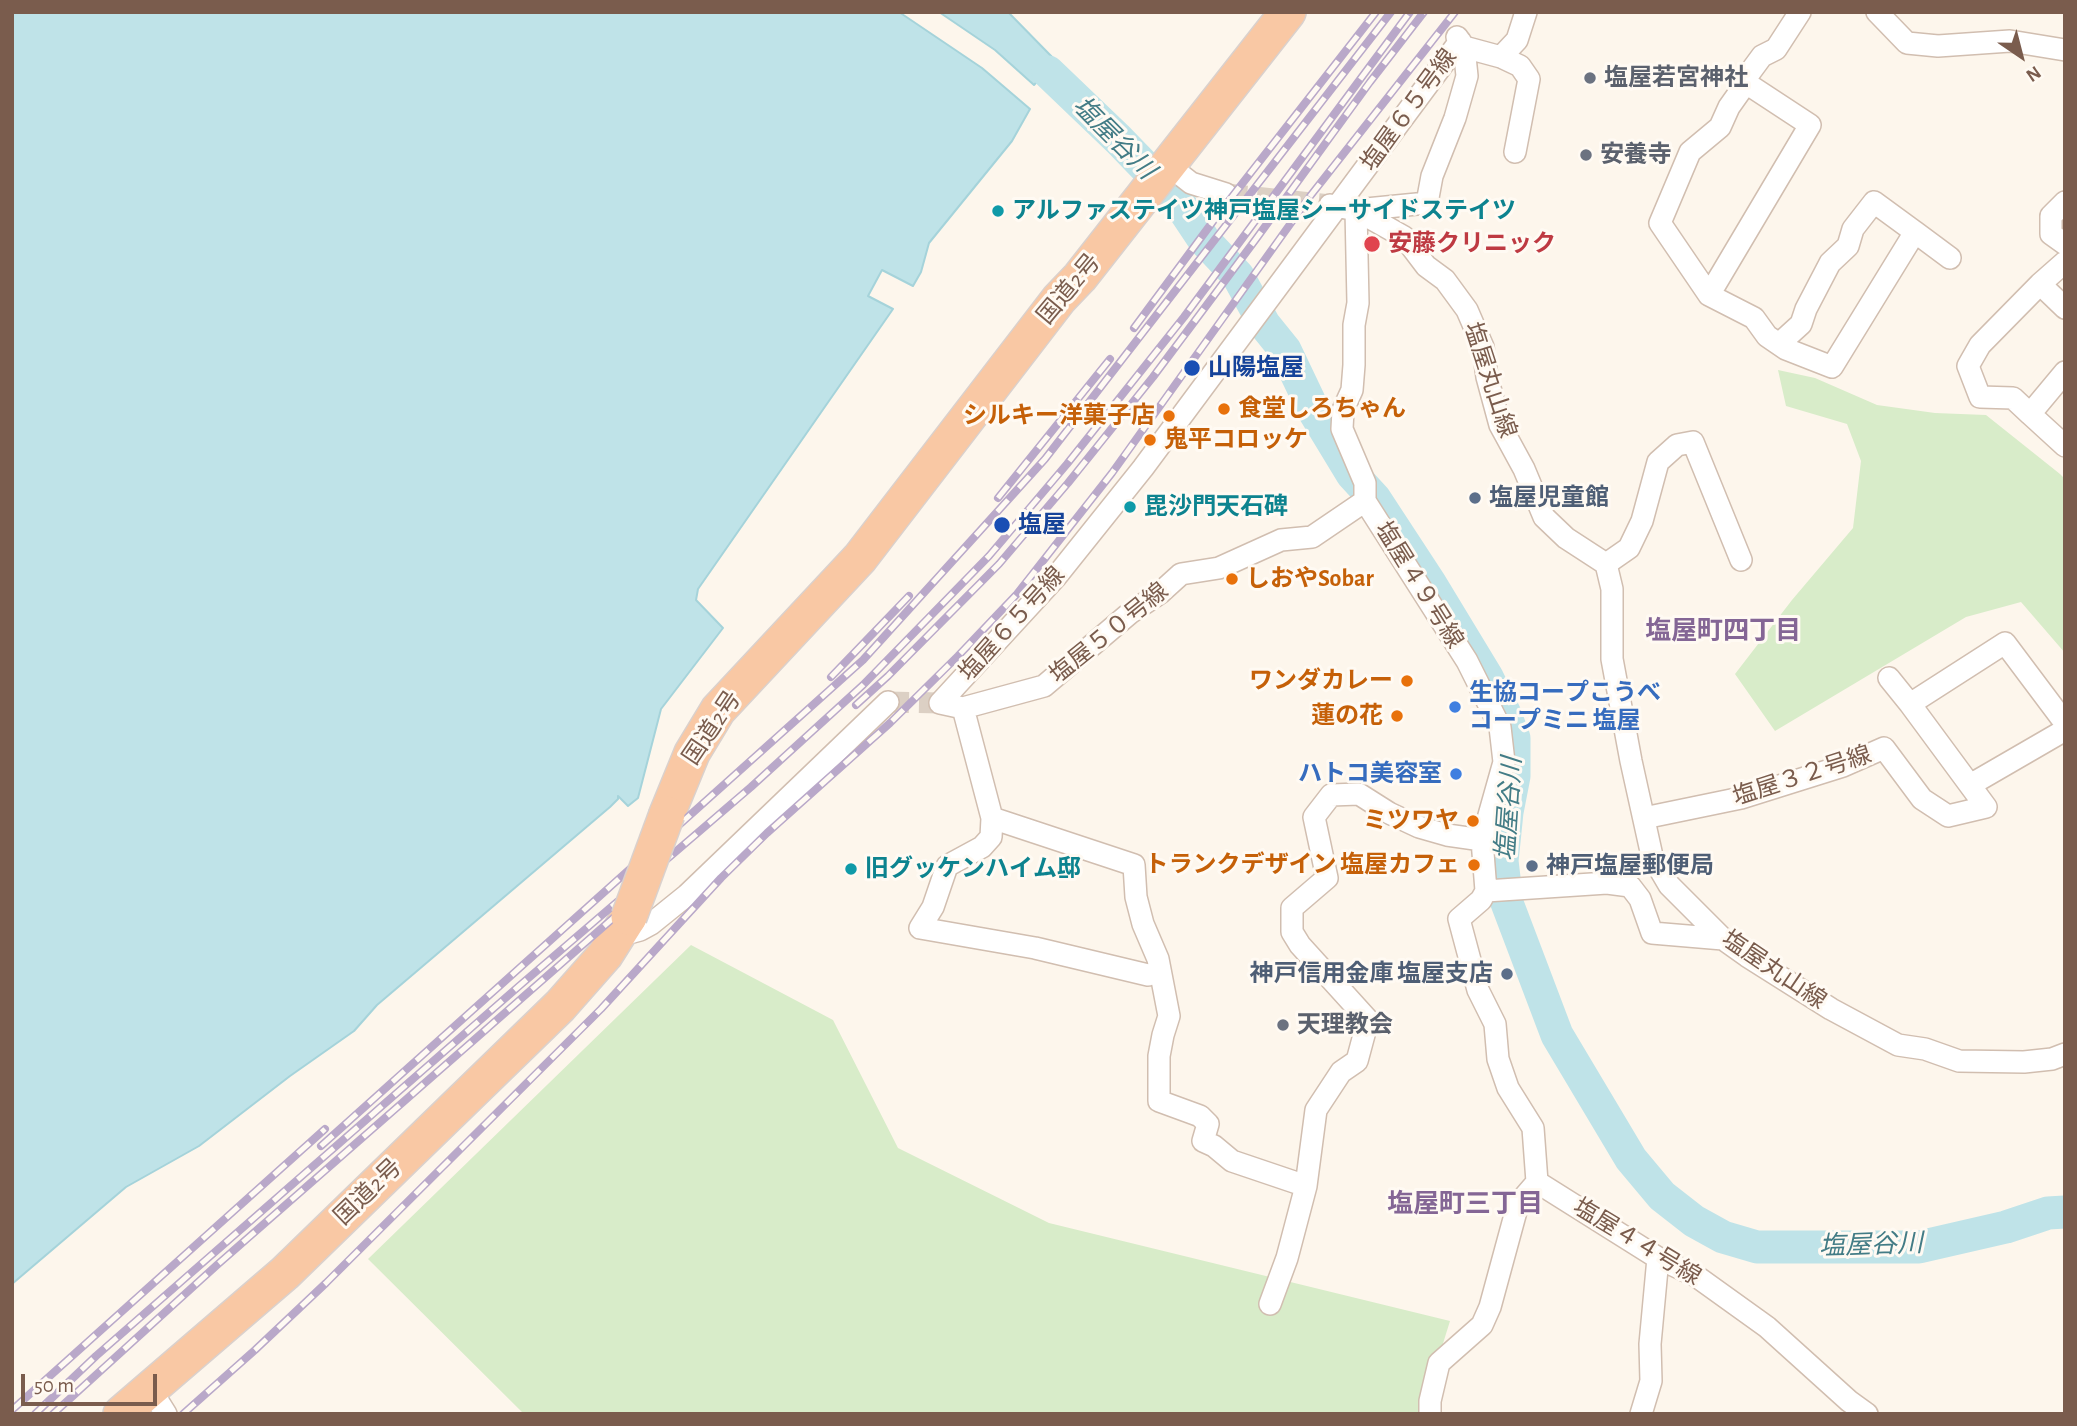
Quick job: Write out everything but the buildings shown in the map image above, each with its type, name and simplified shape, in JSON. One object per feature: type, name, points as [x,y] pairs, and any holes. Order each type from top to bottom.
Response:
[{"type":"highway","name":"国道2号","points":[[121,1414],[159,1402],[285,1273],[590,973],[623,926],[692,753],[718,710],[860,558],[1059,299],[1080,277],[1288,12]]},
{"type":"street","points":[[1501,57],[1517,40],[1526,12]]},
{"type":"street","points":[[1800,12],[1776,50],[1762,56],[1748,75],[1720,127],[1690,152],[1660,223],[1709,295],[1754,318],[1767,336],[1779,344],[1832,368],[1915,232]]},
{"type":"street","points":[[1877,12],[1907,43],[1938,46],[2010,41],[2065,50]]},
{"type":"street","points":[[1460,42],[1520,66],[1529,79],[1515,152]]},
{"type":"street","points":[[1342,207],[1427,203],[1432,176],[1455,118],[1467,76],[1460,42]]},
{"type":"street","name":"塩屋６５号線","points":[[963,708],[940,703],[1055,578],[1143,468],[1318,229],[1342,207],[1460,42]]},
{"type":"street","points":[[1709,295],[1810,125],[1746,83]]},
{"type":"street","points":[[1160,176],[1226,194]]},
{"type":"street","points":[[1779,344],[1801,324],[1830,263],[1848,246],[1853,229],[1874,202],[1950,258]]},
{"type":"street","points":[[2065,202],[2050,216],[2051,234],[2065,244]]},
{"type":"street","name":"塩屋４９号線","points":[[1342,207],[1358,303],[1354,325],[1352,390],[1343,410],[1342,429],[1365,493],[1467,661],[1500,727],[1504,762],[1482,840]]},
{"type":"street","name":"塩屋丸山線","points":[[1342,207],[1404,237],[1426,266],[1445,281],[1467,310],[1483,347],[1500,425],[1524,469],[1544,517],[1566,538],[1606,564],[1612,589],[1612,659],[1652,856],[1669,885],[1723,939],[1831,1009],[1898,1045],[1925,1049],[1959,1062],[2024,1062],[2052,1059],[2065,1054]]},
{"type":"street","points":[[2065,262],[1980,345],[1968,366],[1980,397],[2013,398],[2065,446]]},
{"type":"street","points":[[2040,284],[2065,308]]},
{"type":"street","points":[[2030,414],[2065,372]]},
{"type":"street","points":[[1606,564],[1629,548],[1642,522],[1658,462],[1677,445],[1693,442],[1741,560]]},
{"type":"street","name":"塩屋５０号線","points":[[963,708],[1044,687],[1130,613],[1160,593],[1181,574],[1219,568],[1281,540],[1312,537],[1365,493]]},
{"type":"street","points":[[1910,704],[2005,643],[2065,723]]},
{"type":"street","name":"塩屋３２号線","points":[[1644,818],[1741,799],[1843,766],[1884,748],[1922,799],[1948,816],[1986,807],[1889,678]]},
{"type":"street","points":[[623,926],[640,930],[687,895],[888,702]]},
{"type":"street","points":[[963,708],[992,818],[992,837],[982,847],[947,866],[933,907],[919,928],[1035,948],[1148,975]]},
{"type":"street","points":[[1970,785],[2065,730]]},
{"type":"street","points":[[1270,1304],[1287,1258],[1306,1186],[1316,1110],[1342,1072],[1357,1061],[1368,1020],[1300,946],[1292,932],[1292,908],[1327,878],[1314,817],[1331,795],[1359,794],[1389,813],[1419,827],[1447,835],[1482,840],[1489,891]]},
{"type":"street","points":[[992,818],[1134,865],[1136,897],[1143,924],[1158,959],[1169,1016],[1159,1056],[1159,1101],[1200,1115],[1208,1125],[1203,1141],[1233,1161],[1306,1186]]},
{"type":"street","points":[[1430,1414],[1430,1401],[1439,1363],[1482,1325],[1490,1307],[1518,1204],[1537,1182],[1533,1128],[1508,1088],[1498,1059],[1495,1024],[1478,990],[1459,919],[1489,891],[1607,883],[1630,886],[1640,899],[1652,933],[1723,939]]},
{"type":"street","name":"塩屋４４号線","points":[[1537,1182],[1658,1258],[1696,1276],[1767,1327],[1867,1414]]},
{"type":"street","points":[[1641,1414],[1651,1381],[1650,1344],[1658,1258]]},
{"type":"green space","points":[[1778,370],[1815,378],[1877,405],[1935,413],[1986,415],[2060,474],[2065,479],[2065,653],[2021,602],[1966,617],[1775,731],[1735,674],[1792,600],[1853,528],[1861,461],[1847,424],[1786,406]]},
{"type":"green space","points":[[691,945],[833,1020],[898,1148],[1049,1223],[1450,1321],[1421,1414],[524,1414],[368,1259]]},
{"type":"water","points":[[12,12],[899,12],[982,68],[1030,109],[1012,141],[929,243],[921,272],[913,286],[882,270],[868,296],[893,309],[698,589],[696,600],[723,628],[661,709],[638,798],[628,806],[618,796],[610,807],[377,1005],[354,1031],[199,1146],[126,1187],[12,1284]]},
{"type":"water","points":[[939,12],[1008,12],[1056,61],[1034,85],[995,50]]},
{"type":"waterway","name":"塩屋谷川","points":[[1048,72],[1178,201],[1204,240],[1238,276],[1264,324],[1285,350],[1315,413],[1352,474],[1375,499],[1487,677],[1514,738],[1514,776],[1502,861],[1507,903],[1557,1035],[1631,1159],[1662,1196],[1694,1221],[1723,1237],[1757,1247],[1919,1247],[2006,1227],[2048,1213],[2065,1212]]},
{"type":"tunnel","points":[[1226,194],[1330,205]]},
{"type":"tunnel","points":[[888,702],[940,703]]},
{"type":"railway","points":[[1134,328],[1217,216],[1376,12]]},
{"type":"railway","points":[[321,1146],[863,660],[1045,459],[1391,12]]},
{"type":"railway","points":[[35,1414],[96,1356],[751,787],[863,685],[989,556],[1067,464],[1184,317],[1410,12]]},
{"type":"railway","points":[[856,705],[999,564],[1068,483],[1153,377],[1424,12]]},
{"type":"railway","points":[[183,1414],[326,1283],[601,1009],[721,878],[890,723],[1017,594],[1112,473],[1311,195],[1455,12]]},
{"type":"railway","points":[[998,498],[1110,359]]},
{"type":"railway","points":[[831,677],[909,596]]},
{"type":"railway","points":[[53,1414],[217,1265],[627,906]]},
{"type":"railway","points":[[12,1410],[325,1129]]},
{"type":"place","name":"塩屋若宮神社","points":[[1590,78]]},
{"type":"place","name":"安養寺","points":[[1586,155]]},
{"type":"place","name":"アルファステイツ神戸塩屋シーサイドステイツ","points":[[998,211]]},
{"type":"place","name":"安藤クリニック","points":[[1372,244]]},
{"type":"place","name":"山陽塩屋","points":[[1192,368]]},
{"type":"place","name":"食堂しろちゃん","points":[[1224,409]]},
{"type":"place","name":"シルキー洋菓子店","points":[[1169,416]]},
{"type":"place","name":"鬼平コロッケ","points":[[1150,440]]},
{"type":"place","name":"塩屋児童館","points":[[1475,498]]},
{"type":"place","name":"毘沙門天石碑","points":[[1130,507]]},
{"type":"place","name":"塩屋","points":[[1002,525]]},
{"type":"place","name":"しおやSobar","points":[[1232,579]]},
{"type":"place","name":"ワンダカレー","points":[[1407,681]]},
{"type":"place","name":"生協コープこうべ コープミニ 塩屋","points":[[1455,707]]},
{"type":"place","name":"蓮の花","points":[[1397,716]]},
{"type":"place","name":"ハトコ美容室","points":[[1456,774]]},
{"type":"place","name":"ミツワヤ","points":[[1473,821]]},
{"type":"place","name":"トランクデザイン 塩屋カフェ","points":[[1474,865]]},
{"type":"place","name":"神戸塩屋郵便局","points":[[1532,866]]},
{"type":"place","name":"旧グッケンハイム邸","points":[[851,869]]},
{"type":"place","name":"神戸信用金庫 塩屋支店","points":[[1507,974]]},
{"type":"place","name":"天理教会","points":[[1283,1025]]},
{"type":"district","name":"塩屋町四丁目","points":[[1723,631]]},
{"type":"district","name":"塩屋町三丁目","points":[[1465,1204]]}]
